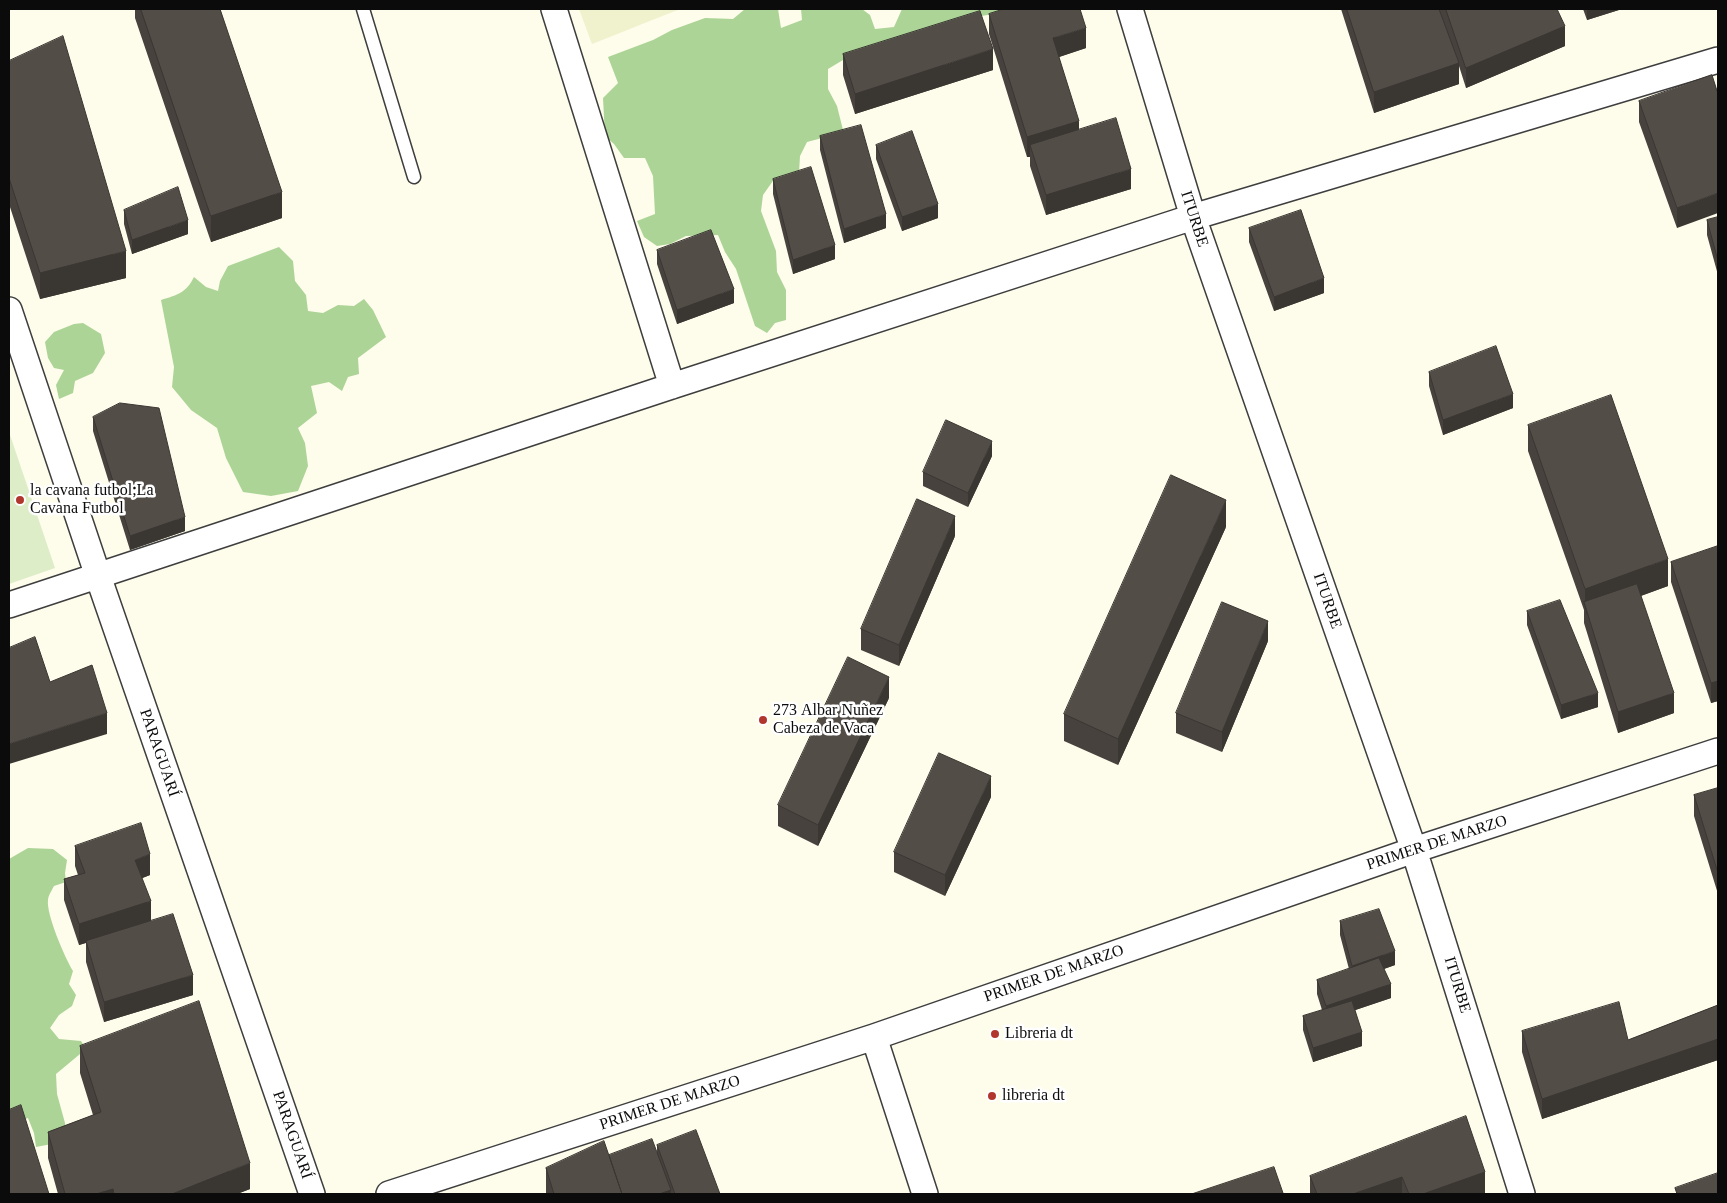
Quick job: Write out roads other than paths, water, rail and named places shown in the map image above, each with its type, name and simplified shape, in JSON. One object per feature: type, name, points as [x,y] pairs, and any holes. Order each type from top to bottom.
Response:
[{"type":"street","points":[[554,9],[672,386]]},
{"type":"street","name":"ITURBE","points":[[1130,9],[1192,216],[1414,850],[1522,1194]]},
{"type":"street","points":[[9,605],[1192,216],[1718,60]]},
{"type":"street","name":"PARAGUARÍ","points":[[9,310],[98,576],[312,1194]]},
{"type":"street","name":"PRIMER DE MARZO","points":[[389,1194],[874,1037],[1414,850],[1718,751]]},
{"type":"street","points":[[874,1037],[926,1194]]},
{"type":"lane","points":[[364,9],[414,177]]},
{"type":"place","name":"la cavana futbol;La Cavana Futbol","points":[[20,500]]},
{"type":"place","name":"273 Albar Nuñez Cabeza de Vaca","points":[[763,720]]},
{"type":"place","name":"Libreria dt","points":[[995,1034]]},
{"type":"place","name":"libreria dt","points":[[992,1096]]}]
